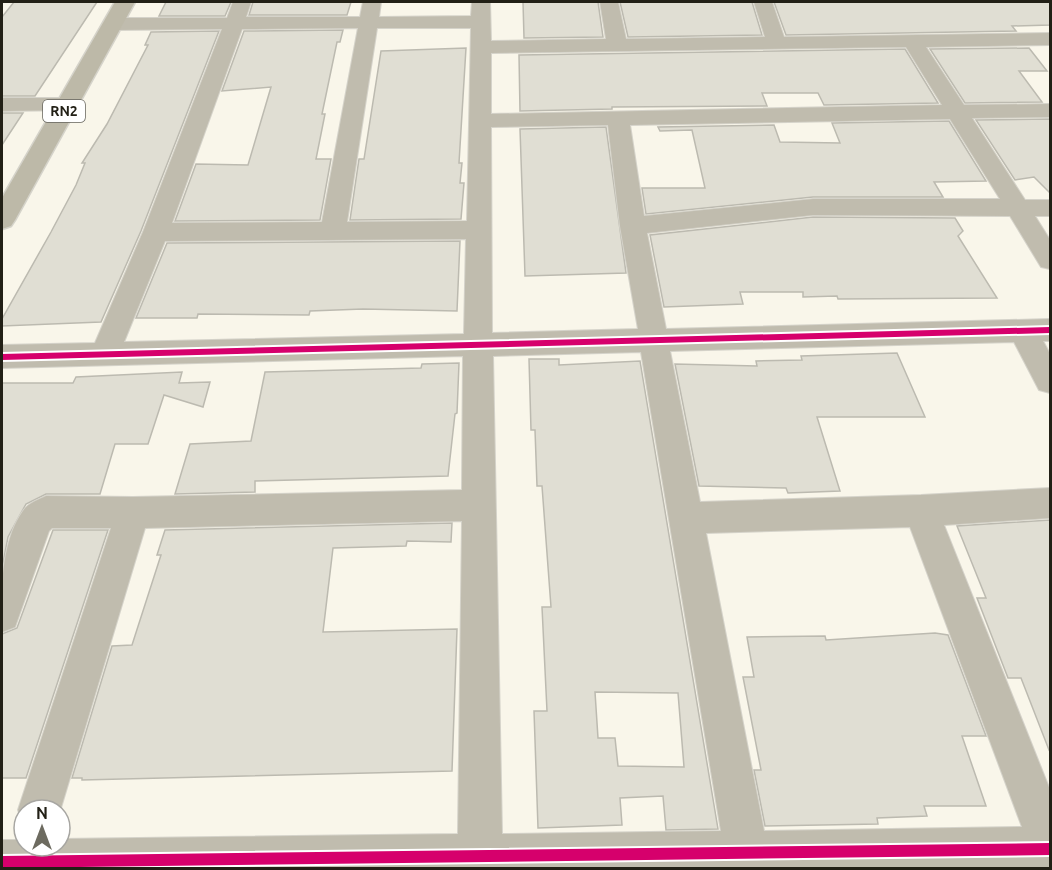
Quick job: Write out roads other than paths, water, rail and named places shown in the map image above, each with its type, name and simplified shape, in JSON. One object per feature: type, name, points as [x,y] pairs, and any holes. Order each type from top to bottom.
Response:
[{"type":"highway","name":"RN2","points":[[2,220],[124,2]]},
{"type":"street","points":[[609,2],[617,44]]},
{"type":"street","points":[[762,2],[776,42]]},
{"type":"street","points":[[113,24],[238,13],[370,12],[480,23],[617,44],[1050,39]]},
{"type":"street","points":[[333,230],[370,12]]},
{"type":"street","points":[[105,354],[156,232],[238,13]]},
{"type":"street","points":[[480,23],[481,230],[478,345],[480,862]]},
{"type":"street","points":[[912,40],[1050,260]]},
{"type":"street","points":[[2,105],[67,105]]},
{"type":"street","points":[[480,122],[1050,110]]},
{"type":"street","points":[[618,118],[633,226],[747,861]]},
{"type":"street","points":[[633,226],[813,207],[1050,208]]},
{"type":"street","points":[[156,232],[481,230]]},
{"type":"street","points":[[2,357],[1036,331],[1050,381]]},
{"type":"street","points":[[684,518],[921,511],[1050,503]]},
{"type":"street","points":[[2,614],[35,521],[46,512],[133,513],[480,506]]},
{"type":"street","points":[[921,511],[1050,843]]},
{"type":"street","points":[[43,798],[133,513]]},
{"type":"street","points":[[47,858],[230,864],[747,861],[1050,849]]}]
